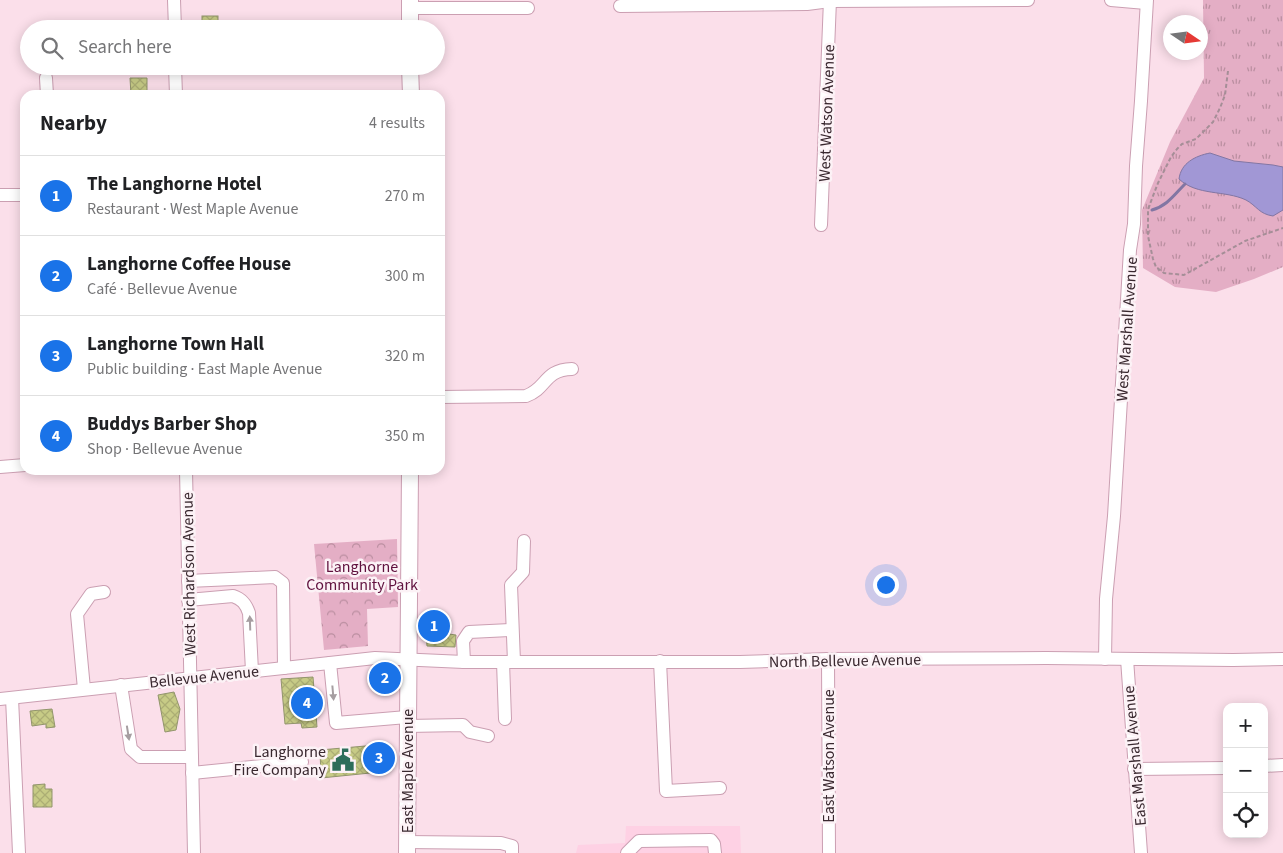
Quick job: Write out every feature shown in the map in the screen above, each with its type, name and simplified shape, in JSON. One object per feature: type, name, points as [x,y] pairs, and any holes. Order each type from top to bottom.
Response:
[{"type":"main road","points":[[410,4],[410,20]]},
{"type":"main road","points":[[410,75],[411,90]]},
{"type":"main road","name":"East Maple Avenue","points":[[407,848],[410,475]]},
{"type":"street","points":[[174,0],[175,20]]},
{"type":"street","points":[[620,6],[806,4],[830,1],[1028,0]]},
{"type":"street","points":[[1111,0],[1146,1]]},
{"type":"street","name":"West Watson Avenue","points":[[822,225],[830,1]]},
{"type":"street","name":"West Marshall Avenue","points":[[1105,659],[1106,599],[1114,516],[1130,250],[1134,224],[1146,1]]},
{"type":"street","points":[[410,4],[528,8]]},
{"type":"street","points":[[175,75],[176,90]]},
{"type":"street","points":[[46,78],[47,90]]},
{"type":"street","points":[[0,195],[20,194]]},
{"type":"street","points":[[445,397],[526,396],[533,394],[553,373],[561,369],[572,369]]},
{"type":"street","points":[[0,468],[20,465]]},
{"type":"street","name":"West Richardson Avenue","points":[[186,475],[194,853]]},
{"type":"street","points":[[505,719],[512,630],[510,585],[523,572],[524,541]]},
{"type":"street","points":[[188,581],[275,577],[283,583],[284,668]]},
{"type":"street","points":[[84,689],[78,614],[91,594],[104,592]]},
{"type":"street","points":[[188,600],[233,596],[247,605],[252,671]]},
{"type":"street","points":[[464,662],[463,641],[469,632],[512,630]]},
{"type":"street","name":"Bellevue Avenue","points":[[6,699],[375,658],[408,659]]},
{"type":"street","name":"North Bellevue Avenue","points":[[408,659],[464,662],[740,662],[828,658],[1283,659]]},
{"type":"street","name":"East Watson Avenue","points":[[828,658],[828,853]]},
{"type":"street","name":"East Marshall Avenue","points":[[1127,659],[1141,853]]},
{"type":"street","points":[[660,661],[666,791],[720,788]]},
{"type":"street","points":[[330,663],[336,724],[407,722],[464,725],[470,732],[488,736]]},
{"type":"street","points":[[121,685],[131,749],[140,757],[192,757]]},
{"type":"street","points":[[6,699],[19,853]]},
{"type":"street","points":[[192,773],[302,762]]},
{"type":"street","points":[[1268,766],[1283,765]]},
{"type":"street","points":[[1134,768],[1223,768]]},
{"type":"street","points":[[627,853],[639,841],[669,847],[711,840],[714,844],[714,853]]},
{"type":"street","points":[[407,848],[501,844],[512,846],[512,853]]},
{"type":"path","points":[[1228,71],[1224,95],[1213,122],[1196,139],[1182,144],[1177,149],[1158,183],[1148,209],[1148,236],[1153,259],[1156,267],[1164,273],[1184,276],[1245,241],[1283,228]]},
{"type":"shaded area","points":[[1210,153],[1234,161],[1283,167],[1283,210],[1273,216],[1268,215],[1246,200],[1194,188],[1179,179],[1180,173],[1190,161]]},
{"type":"shaded area","points":[[626,826],[740,826],[741,853],[576,853],[578,845],[625,843]]},
{"type":"green space","points":[[1203,0],[1283,0],[1283,267],[1216,292],[1175,287],[1143,268],[1142,210],[1170,142],[1204,78],[1204,60],[1208,60],[1208,15],[1203,15]]},
{"type":"green space","name":"Langhorne Community Park","points":[[397,539],[398,607],[367,609],[368,646],[324,650],[314,544]]},
{"type":"building","points":[[202,16],[218,16],[218,20],[202,20]]},
{"type":"building","points":[[130,78],[147,78],[147,90],[131,90]]},
{"type":"building","points":[[442,617],[442,633],[456,635],[455,647],[427,646],[425,618]]},
{"type":"building","points":[[393,667],[393,686],[378,687],[377,669]]},
{"type":"building","points":[[313,677],[317,727],[302,728],[301,723],[285,724],[281,679]]},
{"type":"building","points":[[174,692],[180,709],[176,730],[165,732],[158,695]]},
{"type":"building","points":[[52,709],[55,727],[46,728],[46,724],[32,726],[30,711]]},
{"type":"building","name":"Langhorne Fire Company","points":[[388,744],[390,771],[321,778],[320,750]]},
{"type":"building","points":[[45,784],[45,789],[52,789],[52,807],[33,807],[33,785]]},
{"type":"waterway","points":[[1152,210],[1166,203],[1185,184]]},
{"type":"place","name":"The Langhorne Hotel","points":[[434,626]]},
{"type":"place","name":"Langhorne Coffee House","points":[[385,678]]},
{"type":"place","name":"Buddys Barber Shop","points":[[307,703]]},
{"type":"place","name":"Langhorne Town Hall","points":[[379,758]]},
{"type":"place","name":"Langhorne Fire Company","points":[[343,760]]}]
